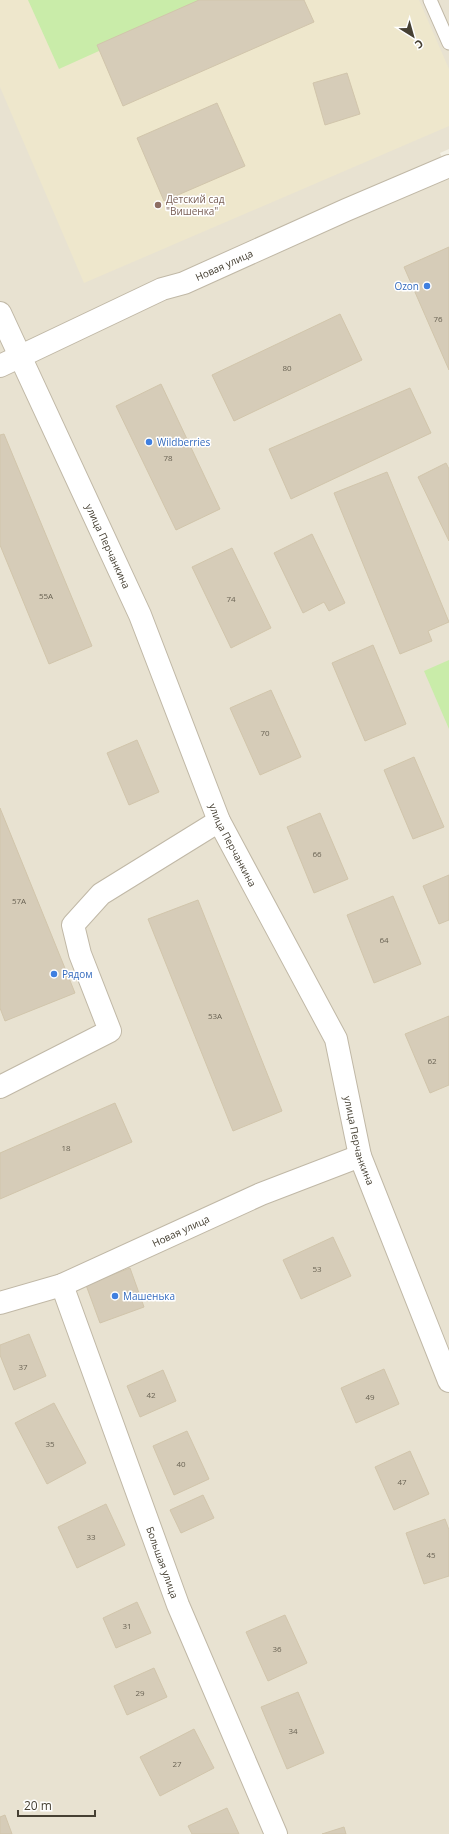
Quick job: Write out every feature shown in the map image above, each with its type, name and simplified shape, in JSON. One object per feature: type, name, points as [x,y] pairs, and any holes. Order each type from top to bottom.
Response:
[{"type":"street","name":"Новая улица","points":[[10,362],[162,289],[184,283],[346,210],[449,166]]},
{"type":"street","name":"улица Перчанкина","points":[[0,313],[10,362],[140,615],[219,821],[336,1039],[360,1156],[449,1381]]},
{"type":"street","points":[[0,1087],[110,1031],[80,954],[73,925],[101,894],[219,821]]},
{"type":"street","name":"Новая улица","points":[[0,1303],[62,1284],[261,1194],[360,1156]]},
{"type":"street","name":"Большая улица","points":[[62,1284],[178,1605],[276,1834]]},
{"type":"lane","points":[[430,0],[449,43]]},
{"type":"shaded area","points":[[0,0],[449,0],[449,149],[440,153],[449,175],[449,1834],[0,1834]]},
{"type":"shaded area","name":"Детский сад \"Вишенка\"","points":[[0,0],[419,0],[449,69],[449,126],[84,283],[0,87]]},
{"type":"green space","points":[[28,0],[212,0],[59,69]]},
{"type":"green space","points":[[449,660],[449,729],[424,671]]},
{"type":"building","points":[[199,0],[304,0],[314,22],[123,106],[97,45]]},
{"type":"building","points":[[347,73],[360,114],[325,125],[313,83]]},
{"type":"building","points":[[217,103],[245,166],[164,201],[137,138]]},
{"type":"building","points":[[449,247],[449,370],[404,267]]},
{"type":"building","points":[[340,314],[362,360],[234,421],[212,375]]},
{"type":"building","points":[[161,384],[220,509],[176,530],[116,406]]},
{"type":"building","points":[[410,388],[431,433],[291,499],[269,449]]},
{"type":"building","points":[[4,434],[92,646],[49,664],[0,545],[0,435]]},
{"type":"building","points":[[446,463],[449,469],[449,541],[418,477]]},
{"type":"building","points":[[387,472],[449,622],[428,631],[432,641],[400,654],[334,493]]},
{"type":"building","points":[[312,534],[345,603],[329,611],[324,602],[303,613],[274,553]]},
{"type":"building","points":[[232,548],[271,628],[231,648],[192,567]]},
{"type":"building","points":[[373,645],[406,724],[365,741],[332,663]]},
{"type":"building","points":[[271,690],[301,757],[260,775],[230,708]]},
{"type":"building","points":[[137,740],[159,792],[129,805],[107,753]]},
{"type":"building","points":[[414,757],[444,827],[413,839],[384,770]]},
{"type":"building","points":[[0,808],[75,993],[5,1021],[0,1008]]},
{"type":"building","points":[[320,813],[348,879],[314,893],[287,827]]},
{"type":"building","points":[[449,875],[449,920],[439,924],[423,886]]},
{"type":"building","points":[[393,896],[421,964],[374,983],[347,915]]},
{"type":"building","points":[[198,900],[282,1111],[233,1131],[148,919]]},
{"type":"building","points":[[449,1016],[449,1085],[430,1093],[405,1034]]},
{"type":"building","points":[[115,1103],[132,1142],[0,1199],[0,1153]]},
{"type":"building","points":[[333,1237],[351,1276],[301,1299],[283,1260]]},
{"type":"building","name":"Машенька","points":[[130,1268],[144,1307],[100,1323],[86,1285]]},
{"type":"building","points":[[29,1334],[46,1376],[14,1390],[0,1355],[0,1345]]},
{"type":"building","points":[[384,1369],[399,1404],[356,1423],[341,1388]]},
{"type":"building","points":[[163,1370],[176,1401],[140,1417],[127,1386]]},
{"type":"building","points":[[54,1403],[86,1463],[47,1484],[15,1423]]},
{"type":"building","points":[[187,1431],[209,1479],[174,1495],[153,1446]]},
{"type":"building","points":[[410,1451],[429,1494],[394,1510],[375,1467]]},
{"type":"building","points":[[203,1495],[214,1518],[181,1533],[170,1510]]},
{"type":"building","points":[[106,1504],[125,1545],[77,1568],[58,1527]]},
{"type":"building","points":[[445,1519],[449,1530],[449,1576],[424,1584],[406,1533]]},
{"type":"building","points":[[137,1602],[151,1633],[116,1648],[103,1618]]},
{"type":"building","points":[[285,1615],[307,1663],[268,1681],[246,1632]]},
{"type":"building","points":[[154,1668],[167,1697],[127,1715],[114,1686]]},
{"type":"building","points":[[298,1692],[324,1753],[287,1769],[261,1707]]},
{"type":"building","points":[[194,1729],[214,1768],[160,1796],[140,1757]]},
{"type":"building","points":[[227,1808],[239,1834],[192,1834],[188,1826]]},
{"type":"building","points":[[5,1815],[12,1834],[0,1834],[0,1817]]},
{"type":"building","points":[[344,1827],[346,1834],[322,1834]]},
{"type":"place","name":"Детский сад \"Вишенка\"","points":[[158,205]]},
{"type":"place","name":"Ozon","points":[[427,286]]},
{"type":"place","name":"Wildberries","points":[[149,442]]},
{"type":"place","name":"Рядом","points":[[54,974]]},
{"type":"place","name":"Машенька","points":[[115,1296]]}]
